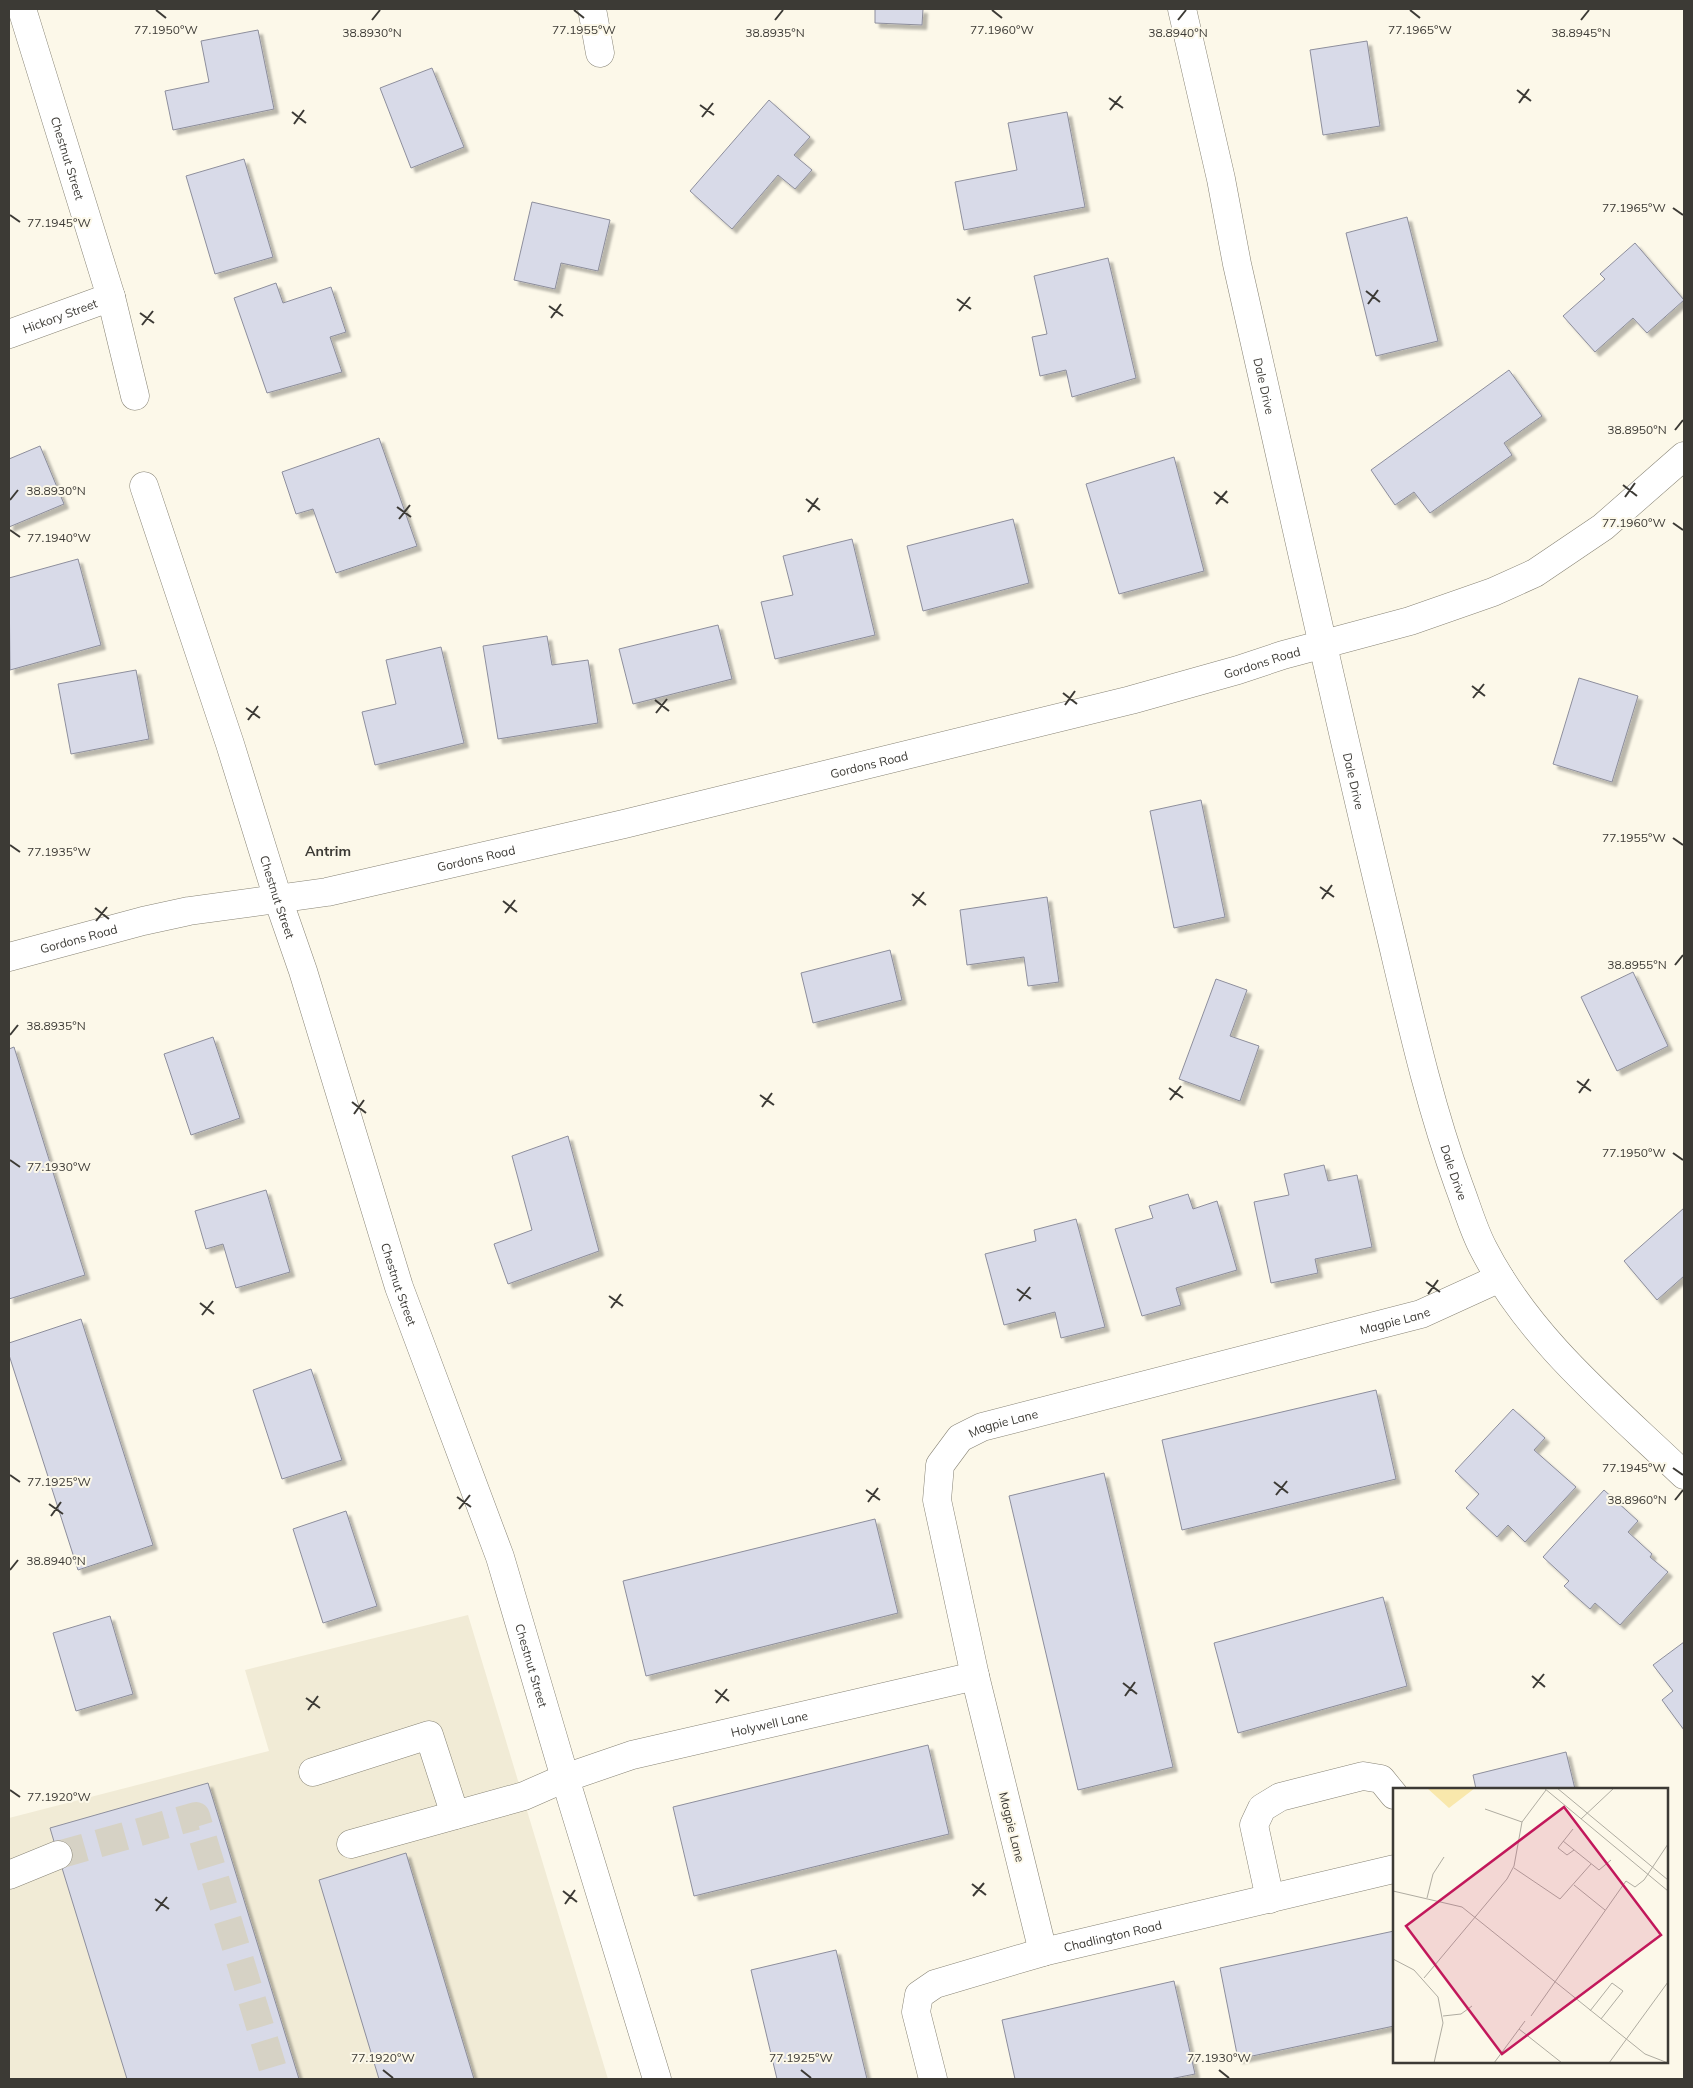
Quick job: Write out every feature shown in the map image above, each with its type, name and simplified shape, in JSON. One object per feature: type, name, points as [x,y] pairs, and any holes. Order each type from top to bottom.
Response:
[{"type":"street","name":"Chestnut Street","points":[[22,9],[112,297],[135,396]]},
{"type":"street","points":[[592,9],[600,53]]},
{"type":"street","name":"Dale Drive","points":[[1182,9],[1221,179],[1237,264],[1372,856],[1427,1086],[1447,1153],[1481,1246],[1513,1298],[1546,1340],[1584,1383],[1684,1475]]},
{"type":"street","name":"Hickory Street","points":[[9,334],[112,297]]},
{"type":"street","name":"Gordons Road","points":[[9,957],[143,921],[189,911],[327,892],[672,813],[1131,700],[1323,644],[1410,621],[1493,592],[1535,573],[1603,527],[1684,456]]},
{"type":"street","name":"Chestnut Street","points":[[144,486],[303,971],[399,1288],[500,1557],[657,2079]]},
{"type":"street","name":"Magpie Lane","points":[[1043,1952],[975,1676],[937,1500],[940,1465],[960,1438],[982,1427],[1421,1314],[1500,1278]]},
{"type":"street","name":"Holywell Lane","points":[[351,1844],[524,1796],[565,1778],[632,1755],[975,1676]]},
{"type":"street","points":[[313,1772],[429,1735],[455,1815]]},
{"type":"street","points":[[1270,1899],[1254,1825],[1262,1808],[1280,1797],[1364,1776],[1381,1779],[1393,1794]]},
{"type":"street","points":[[12,1874],[58,1854]]},
{"type":"street","name":"Chadlington Road","points":[[933,2079],[916,2012],[919,1995],[935,1984],[1043,1952],[1393,1869]]},
{"type":"shaded area","points":[[468,1615],[608,2079],[9,2079],[9,1818],[269,1751],[245,1670]]},
{"type":"building","points":[[875,9],[923,9],[922,25],[875,23]]},
{"type":"building","points":[[258,30],[274,109],[173,130],[165,91],[209,82],[201,41]]},
{"type":"building","points":[[1367,41],[1380,126],[1323,135],[1310,50]]},
{"type":"building","points":[[432,68],[464,147],[411,168],[380,88]]},
{"type":"building","points":[[769,100],[810,137],[794,155],[812,170],[795,189],[778,175],[732,229],[690,191]]},
{"type":"building","points":[[1067,112],[1085,207],[964,230],[955,182],[1017,170],[1008,123]]},
{"type":"building","points":[[244,159],[273,257],[215,274],[186,176]]},
{"type":"building","points":[[532,202],[610,220],[598,271],[561,263],[555,289],[514,280]]},
{"type":"building","points":[[1407,217],[1438,341],[1376,356],[1346,233]]},
{"type":"building","points":[[1635,243],[1684,300],[1647,333],[1633,318],[1595,352],[1563,316],[1605,279],[1600,274]]},
{"type":"building","points":[[1108,258],[1136,378],[1072,397],[1066,370],[1040,376],[1032,337],[1047,334],[1034,276]]},
{"type":"building","points":[[276,283],[283,303],[331,287],[346,332],[330,337],[342,372],[267,393],[234,298]]},
{"type":"building","points":[[1509,370],[1542,416],[1504,443],[1512,455],[1430,513],[1414,492],[1395,505],[1371,470]]},
{"type":"building","points":[[379,438],[417,546],[336,573],[313,509],[296,514],[282,472]]},
{"type":"building","points":[[40,446],[64,504],[9,527],[9,459]]},
{"type":"building","points":[[1174,457],[1204,571],[1119,594],[1086,484]]},
{"type":"building","points":[[1013,519],[1029,583],[923,611],[907,546]]},
{"type":"building","points":[[852,539],[875,635],[775,659],[761,602],[793,595],[783,556]]},
{"type":"building","points":[[78,559],[101,645],[10,670],[9,578]]},
{"type":"building","points":[[718,625],[732,679],[633,704],[619,649]]},
{"type":"building","points":[[547,636],[552,665],[588,660],[598,723],[498,739],[483,646]]},
{"type":"building","points":[[441,647],[464,743],[375,765],[362,712],[396,704],[386,660]]},
{"type":"building","points":[[136,670],[149,739],[71,754],[58,684]]},
{"type":"building","points":[[1579,678],[1638,696],[1612,782],[1553,764]]},
{"type":"building","points":[[1201,800],[1225,917],[1174,928],[1150,811]]},
{"type":"building","points":[[1047,897],[1059,982],[1028,986],[1024,957],[967,965],[960,910]]},
{"type":"building","points":[[890,950],[902,1000],[813,1023],[801,973]]},
{"type":"building","points":[[1633,972],[1668,1046],[1617,1071],[1581,997]]},
{"type":"building","points":[[1216,979],[1247,990],[1230,1036],[1259,1046],[1240,1101],[1179,1079]]},
{"type":"building","points":[[213,1037],[240,1118],[191,1135],[164,1054]]},
{"type":"building","points":[[14,1047],[85,1275],[9,1299],[9,1049]]},
{"type":"building","points":[[568,1136],[599,1251],[508,1284],[494,1244],[532,1230],[512,1156]]},
{"type":"building","points":[[1324,1165],[1328,1181],[1357,1175],[1372,1247],[1315,1259],[1318,1273],[1271,1283],[1254,1202],[1289,1195],[1284,1174]]},
{"type":"building","points":[[266,1190],[290,1272],[236,1288],[223,1244],[206,1249],[195,1211]]},
{"type":"building","points":[[1188,1194],[1193,1209],[1217,1201],[1237,1270],[1176,1288],[1181,1305],[1142,1316],[1115,1229],[1153,1218],[1149,1206]]},
{"type":"building","points":[[1684,1208],[1684,1276],[1657,1300],[1624,1261]]},
{"type":"building","points":[[1076,1219],[1105,1327],[1061,1338],[1055,1312],[1004,1325],[985,1254],[1036,1241],[1034,1230]]},
{"type":"building","points":[[81,1319],[153,1545],[78,1570],[9,1355],[9,1343]]},
{"type":"building","points":[[311,1369],[342,1460],[282,1479],[253,1390]]},
{"type":"building","points":[[1376,1390],[1396,1479],[1182,1530],[1162,1440]]},
{"type":"building","points":[[1513,1409],[1545,1438],[1534,1450],[1576,1487],[1525,1542],[1508,1525],[1497,1537],[1466,1508],[1479,1494],[1455,1471]]},
{"type":"building","points":[[1104,1473],[1173,1767],[1078,1790],[1009,1496]]},
{"type":"building","points":[[1604,1490],[1638,1521],[1628,1532],[1652,1554],[1650,1557],[1668,1572],[1620,1625],[1595,1603],[1590,1609],[1564,1586],[1569,1581],[1543,1557]]},
{"type":"building","points":[[346,1511],[377,1606],[323,1623],[293,1529]]},
{"type":"building","points":[[875,1519],[898,1613],[646,1676],[623,1581]]},
{"type":"building","points":[[1383,1597],[1407,1686],[1238,1733],[1214,1643]]},
{"type":"building","points":[[110,1616],[133,1694],[76,1711],[53,1633]]},
{"type":"building","points":[[1684,1642],[1684,1730],[1662,1700],[1673,1691],[1653,1665]]},
{"type":"building","points":[[928,1745],[949,1834],[694,1896],[673,1807]]},
{"type":"building","points":[[1566,1752],[1575,1788],[1476,1788],[1473,1775]]},
{"type":"building","points":[[208,1783],[299,2079],[127,2079],[58,1855],[50,1828]]},
{"type":"building","points":[[406,1853],[474,2079],[379,2079],[319,1880]]},
{"type":"building","points":[[1393,1931],[1393,2026],[1238,2059],[1220,1968]]},
{"type":"building","points":[[836,1950],[867,2079],[777,2079],[751,1970]]},
{"type":"building","points":[[1174,1981],[1195,2074],[1170,2079],[1015,2079],[1002,2020]]},
{"type":"tunnel","points":[[58,1855],[196,1816],[276,2079]]},
{"type":"district","name":"Antrim","points":[[328,851]]}]
